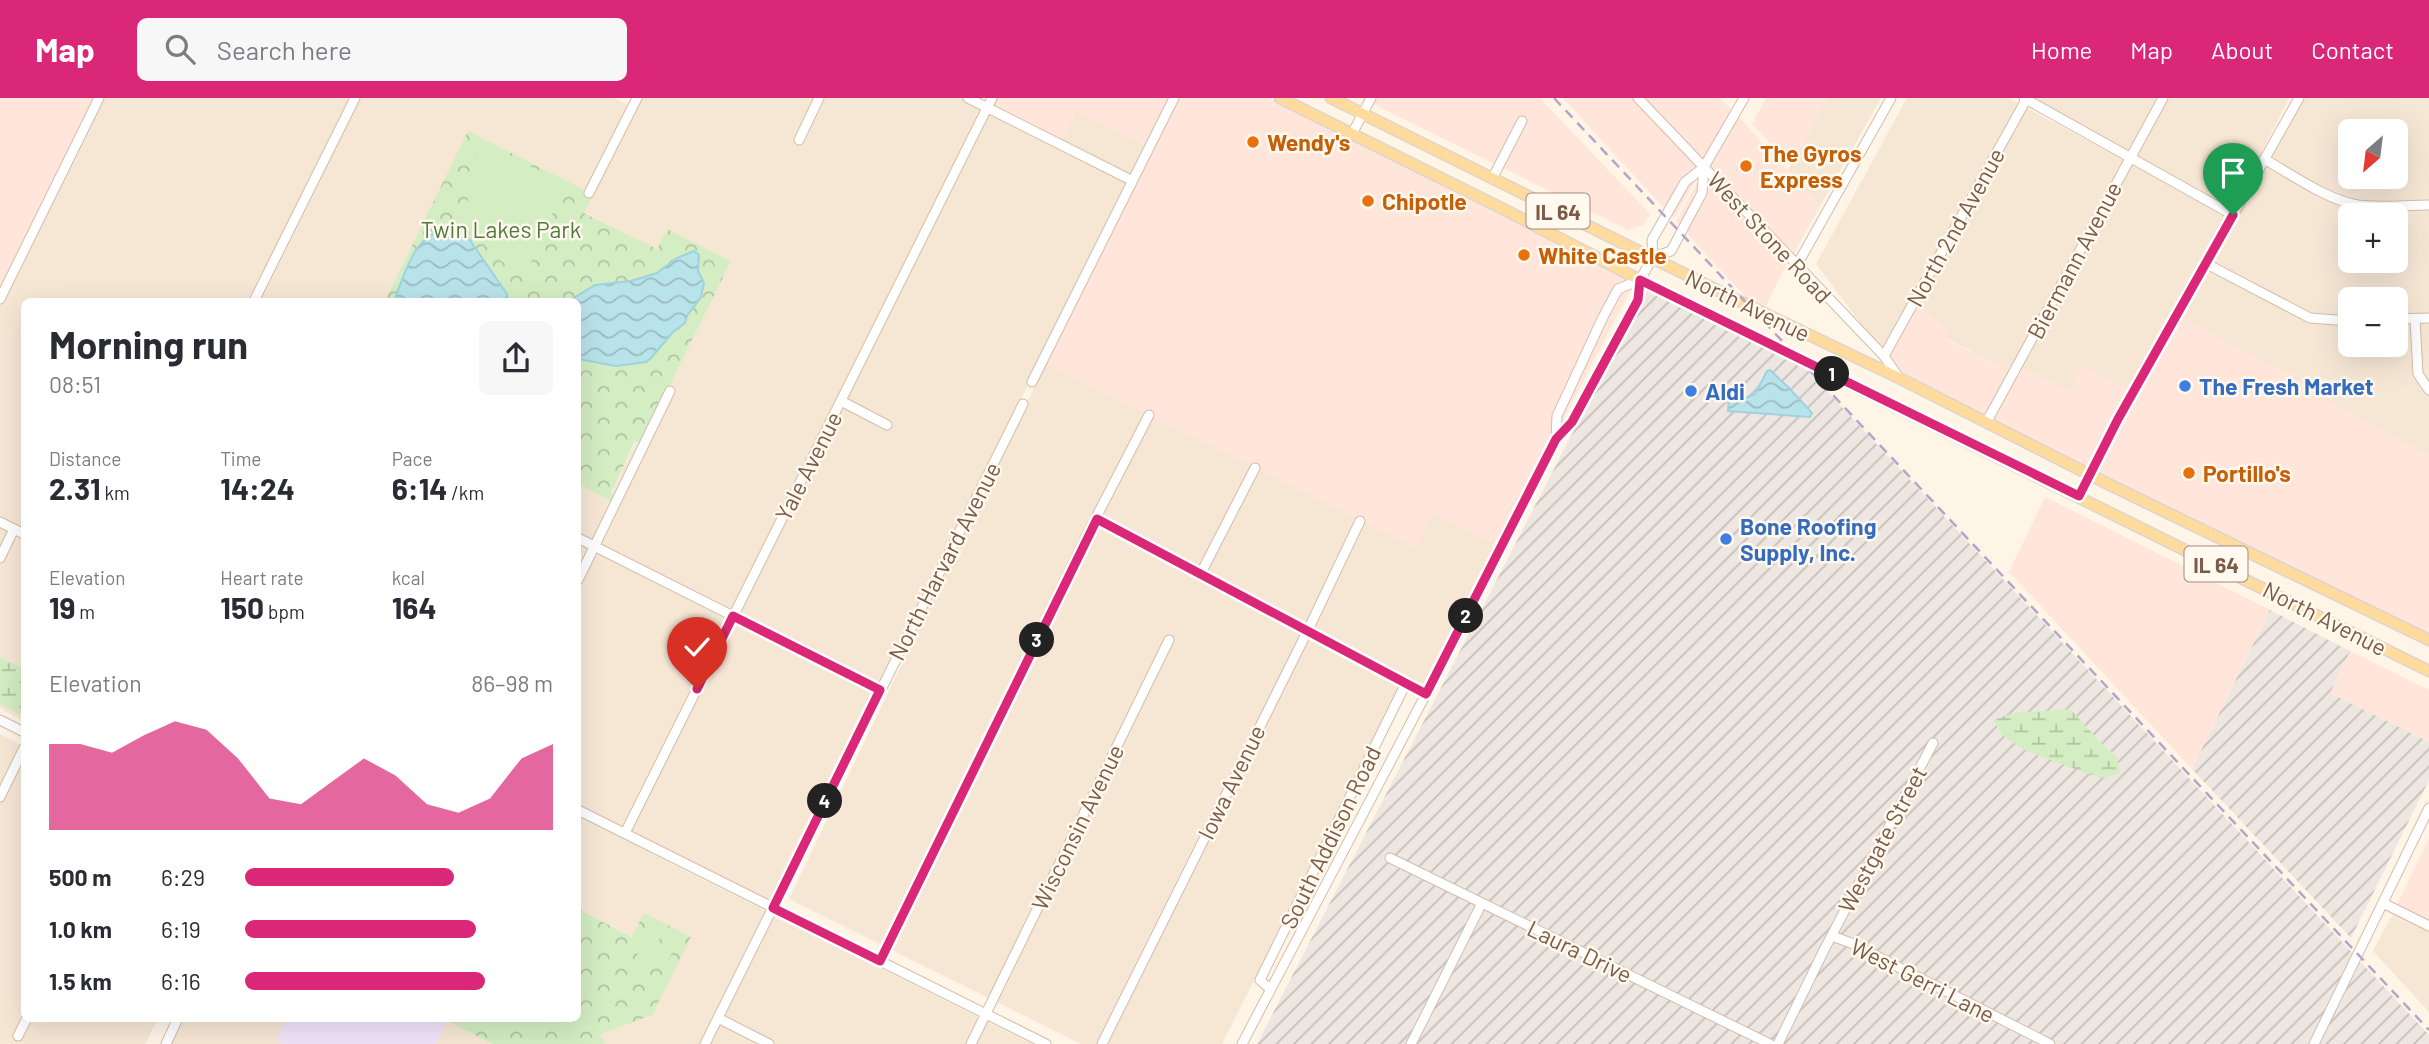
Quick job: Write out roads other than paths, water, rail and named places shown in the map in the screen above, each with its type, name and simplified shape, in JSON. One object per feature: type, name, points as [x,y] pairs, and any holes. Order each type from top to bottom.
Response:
[{"type":"main road","name":"North Avenue","points":[[1280,98],[1640,280],[2429,671]]},
{"type":"main road","name":"North Avenue","points":[[1331,98],[2429,640]]},
{"type":"street","points":[[0,299],[99,98]]},
{"type":"street","points":[[255,298],[355,98]]},
{"type":"street","points":[[589,193],[637,98]]},
{"type":"street","points":[[799,140],[819,98]]},
{"type":"street","points":[[968,98],[990,103],[1131,180]]},
{"type":"street","points":[[1032,382],[1174,98]]},
{"type":"street","points":[[1352,134],[1371,98]]},
{"type":"street","name":"West Stone Road","points":[[1638,98],[1884,356],[1899,378]]},
{"type":"street","points":[[1556,439],[1572,422],[1638,300],[1640,280],[1653,257],[1652,240],[1665,216],[1685,182],[1704,167],[1744,98]]},
{"type":"street","points":[[1797,265],[1891,98]]},
{"type":"street","points":[[2026,98],[2233,215]]},
{"type":"street","name":"North 2nd Avenue","points":[[1884,356],[2026,98]]},
{"type":"street","name":"Biermann Avenue","points":[[1986,423],[2163,98]]},
{"type":"street","points":[[2079,496],[2118,419],[2299,98]]},
{"type":"street","name":"Yale Avenue","points":[[625,833],[990,103]]},
{"type":"street","points":[[1492,179],[1522,121]]},
{"type":"street","points":[[2264,159],[2329,195],[2350,203],[2375,206],[2429,205]]},
{"type":"street","points":[[1653,257],[1671,251],[1702,193],[1704,167]]},
{"type":"street","points":[[2205,263],[2303,315],[2324,321],[2338,321]]},
{"type":"street","points":[[1556,439],[1557,416],[1603,317],[1618,289],[1640,280]]},
{"type":"street","points":[[2408,319],[2429,318]]},
{"type":"street","points":[[2415,319],[2418,374],[2429,390]]},
{"type":"street","points":[[581,574],[670,391]]},
{"type":"street","points":[[841,401],[887,425]]},
{"type":"street","name":"North Harvard Avenue","points":[[705,1044],[1023,404]]},
{"type":"street","points":[[880,961],[1149,415]]},
{"type":"street","name":"South Addison Road","points":[[1242,1044],[1556,439]]},
{"type":"street","points":[[1201,573],[1255,468]]},
{"type":"street","points":[[1097,519],[1426,694]]},
{"type":"street","name":"Iowa Avenue","points":[[1102,1044],[1360,520]]},
{"type":"street","points":[[0,522],[21,532]]},
{"type":"street","points":[[0,558],[14,529]]},
{"type":"street","points":[[581,540],[880,690]]},
{"type":"street","name":"Wisconsin Avenue","points":[[971,1044],[1169,640]]},
{"type":"street","name":"South Addison Road","points":[[1270,989],[1260,980],[1406,682]]},
{"type":"street","points":[[0,720],[21,730]]},
{"type":"street","name":"Westgate Street","points":[[1778,1044],[1933,743]]},
{"type":"street","points":[[0,797],[21,754]]},
{"type":"street","points":[[2314,1044],[2429,808]]},
{"type":"street","points":[[581,811],[1046,1044]]},
{"type":"street","name":"Laura Drive","points":[[1390,858],[1770,1044]]},
{"type":"street","points":[[2383,903],[2429,926]]},
{"type":"street","points":[[1411,1044],[1482,904]]},
{"type":"street","name":"West Gerri Lane","points":[[1832,936],[1851,943],[2050,1044]]},
{"type":"street","points":[[718,1018],[769,1044]]},
{"type":"street","points":[[18,1036],[25,1022]]},
{"type":"street","points":[[166,1044],[176,1022]]},
{"type":"water","points":[[450,227],[465,233],[508,298],[395,298],[407,267],[419,246],[437,231]]},
{"type":"water","points":[[694,251],[699,255],[698,271],[704,283],[701,297],[685,323],[673,332],[646,362],[616,366],[581,360],[581,298],[574,298],[595,285],[631,281],[657,273],[677,258]]},
{"type":"water","points":[[1770,370],[1812,413],[1810,417],[1728,411],[1729,397],[1743,399],[1755,394]]},
{"type":"railway","points":[[1554,98],[2429,1030]]},
{"type":"place","name":"Wendy's","points":[[1253,142]]},
{"type":"place","name":"The Gyros Express","points":[[1746,166]]},
{"type":"place","name":"Chipotle","points":[[1368,201]]},
{"type":"place","name":"White Castle","points":[[1524,255]]},
{"type":"place","name":"The Fresh Market","points":[[2185,386]]},
{"type":"place","name":"Aldi","points":[[1691,391]]},
{"type":"place","name":"Portillo's","points":[[2189,473]]},
{"type":"place","name":"Bone Roofing Supply, Inc.","points":[[1726,539]]},
{"type":"park label","name":"Twin Lakes Park","points":[[501,229]]}]
